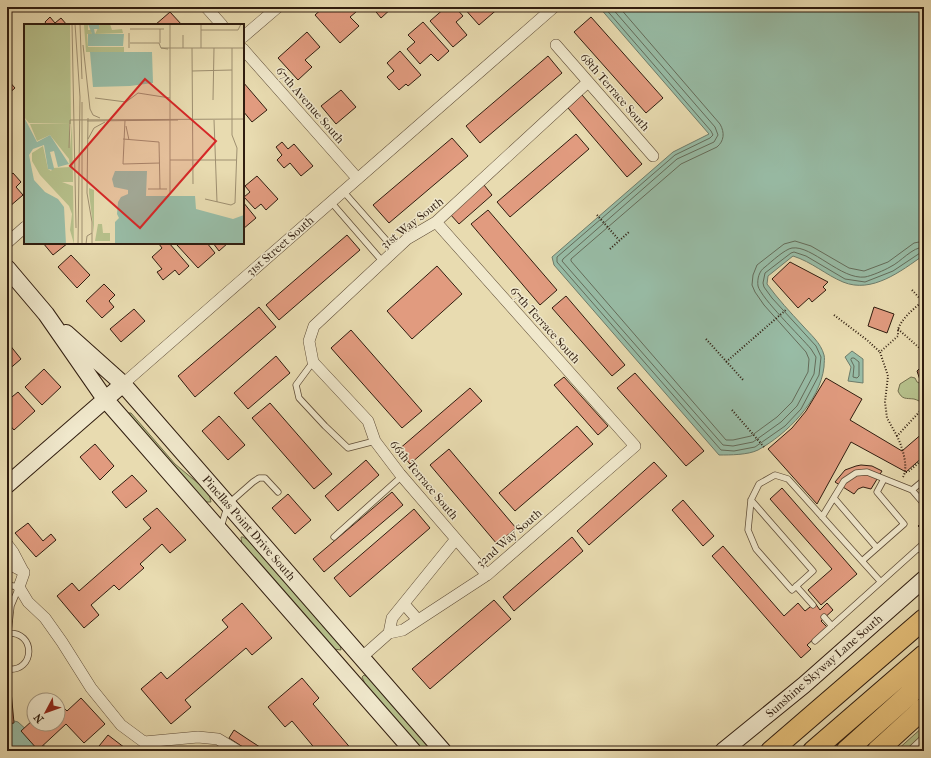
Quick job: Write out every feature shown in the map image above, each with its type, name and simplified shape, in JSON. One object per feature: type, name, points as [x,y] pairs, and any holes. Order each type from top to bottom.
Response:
[{"type":"highway","points":[[771,751],[924,619]]},
{"type":"highway","points":[[813,751],[924,655]]},
{"type":"highway","points":[[846,751],[924,681]]},
{"type":"highway","points":[[877,751],[924,708]]},
{"type":"street","points":[[206,7],[221,24]]},
{"type":"street","points":[[244,36],[278,7]]},
{"type":"street","name":"31st Street South","points":[[7,486],[554,7]]},
{"type":"street","name":"68th Terrace South","points":[[556,45],[653,156]]},
{"type":"street","name":"67th Avenue South","points":[[244,50],[357,178]]},
{"type":"street","name":"31st Way South","points":[[314,362],[309,341],[314,326],[407,240],[436,222],[588,82]]},
{"type":"street","name":"67th Terrace South","points":[[436,222],[635,446]]},
{"type":"street","points":[[7,243],[24,228]]},
{"type":"street","name":"Pinellas Point Drive South","points":[[7,268],[46,314],[105,400],[413,751]]},
{"type":"street","name":"Pinellas Point Drive South","points":[[46,314],[123,384],[362,657],[438,748]]},
{"type":"street","name":"66th Terrace South","points":[[314,362],[368,421],[375,441],[402,476],[487,575]]},
{"type":"street","name":"32nd Way South","points":[[362,657],[389,633],[403,630],[487,575],[635,446]]},
{"type":"street","points":[[389,633],[392,618],[456,539]]},
{"type":"street","points":[[7,544],[14,552],[24,573],[19,587],[28,602],[45,618],[91,688],[121,725],[144,742],[198,737],[218,738],[238,751]]},
{"type":"street","points":[[7,563],[24,573]]},
{"type":"street","name":"Sunshine Skyway Lane South","points":[[723,751],[804,685],[924,579]]},
{"type":"street","points":[[404,604],[418,620]]},
{"type":"street","points":[[344,673],[362,657]]},
{"type":"lane","points":[[344,191],[395,251]]},
{"type":"lane","points":[[331,202],[383,262]]},
{"type":"lane","points":[[314,362],[296,385],[299,398],[348,448],[375,441]]},
{"type":"lane","points":[[822,517],[844,481],[856,473],[867,472],[899,484],[912,490],[924,504]]},
{"type":"lane","points":[[751,500],[813,571],[792,590],[756,549],[748,530],[751,500],[759,484],[775,475],[788,479],[880,581]]},
{"type":"lane","points":[[334,537],[402,476]]},
{"type":"lane","points":[[219,531],[228,504],[252,482],[259,478],[266,478],[278,492]]},
{"type":"lane","points":[[862,561],[904,524],[877,492],[884,479]]},
{"type":"lane","points":[[912,490],[924,480]]},
{"type":"lane","points":[[834,498],[877,548]]},
{"type":"lane","points":[[815,641],[924,543]]},
{"type":"lane","points":[[919,548],[924,554]]},
{"type":"lane","points":[[7,586],[19,587],[11,606],[8,633],[20,635],[27,644],[29,650],[29,656],[23,665],[17,669],[7,670]]},
{"type":"lane","points":[[796,586],[813,605]]},
{"type":"lane","points":[[824,617],[832,626]]},
{"type":"lane","points":[[909,751],[924,737]]},
{"type":"path","points":[[597,215],[619,240]]},
{"type":"path","points":[[610,249],[629,232]]},
{"type":"path","points":[[880,352],[898,336],[898,329],[913,308],[923,302],[912,290]]},
{"type":"path","points":[[726,362],[787,308]]},
{"type":"path","points":[[834,315],[867,340],[880,352],[888,376],[885,402],[887,418],[902,447],[906,472]]},
{"type":"path","points":[[898,329],[924,352]]},
{"type":"path","points":[[706,339],[744,381]]},
{"type":"path","points":[[897,436],[924,407]]},
{"type":"path","points":[[732,410],[764,447]]},
{"type":"path","points":[[899,484],[906,472],[908,472],[924,458]]},
{"type":"shaded area","points":[[911,377],[915,378],[917,382],[924,385],[924,403],[903,397],[898,391],[900,384]]},
{"type":"shaded area","points":[[128,413],[131,413],[175,464],[205,489],[209,494],[211,502],[207,502],[201,498],[128,415]]},
{"type":"shaded area","points":[[241,537],[248,540],[340,644],[341,650],[334,649],[242,545]]},
{"type":"shaded area","points":[[364,675],[373,680],[426,742],[429,751],[422,751],[367,688],[362,677]]},
{"type":"shaded area","points":[[924,726],[924,751],[896,751]]},
{"type":"water","points":[[599,7],[924,7],[924,255],[896,274],[875,283],[865,285],[854,285],[843,282],[793,256],[768,276],[767,284],[815,339],[823,351],[824,367],[816,392],[809,404],[791,426],[769,443],[754,452],[719,455],[554,265],[552,257],[673,152],[709,134]]},
{"type":"water","points":[[852,351],[863,359],[863,383],[848,381],[851,367],[845,357]]},
{"type":"water","points":[[7,719],[18,722],[26,729],[26,732],[29,732],[50,751],[7,751]]},
{"type":"building","points":[[324,7],[352,7],[356,12],[350,17],[359,26],[340,43],[315,15]]},
{"type":"building","points":[[372,7],[393,7],[381,18]]},
{"type":"building","points":[[446,7],[455,7],[463,16],[456,22],[467,35],[453,47],[430,21]]},
{"type":"building","points":[[463,7],[500,7],[479,25]]},
{"type":"building","points":[[170,12],[181,24],[156,24]]},
{"type":"building","points":[[50,17],[55,23],[61,18],[66,24],[46,24],[45,22]]},
{"type":"building","points":[[591,17],[663,98],[646,113],[574,32]]},
{"type":"building","points":[[423,22],[449,51],[438,61],[431,54],[420,64],[407,49],[415,42],[408,35]]},
{"type":"building","points":[[307,32],[320,47],[305,60],[312,67],[298,80],[278,58]]},
{"type":"building","points":[[400,51],[421,75],[408,86],[406,84],[399,90],[387,77],[394,71],[387,63]]},
{"type":"building","points":[[548,56],[562,73],[480,143],[466,126]]},
{"type":"building","points":[[7,79],[15,88],[7,95]]},
{"type":"building","points":[[244,83],[267,110],[252,122],[244,112]]},
{"type":"building","points":[[341,90],[356,107],[336,124],[321,106]]},
{"type":"building","points":[[582,95],[642,164],[627,177],[568,108]]},
{"type":"building","points":[[576,134],[589,149],[510,217],[497,202]]},
{"type":"building","points":[[452,138],[468,156],[389,223],[373,205]]},
{"type":"building","points":[[282,142],[288,149],[294,144],[313,166],[301,176],[290,163],[284,168],[277,160],[282,155],[276,147]]},
{"type":"building","points":[[13,173],[21,182],[16,187],[23,195],[9,207],[7,206],[7,178]]},
{"type":"building","points":[[257,176],[278,199],[266,210],[261,204],[255,209],[244,197],[250,192],[245,186]]},
{"type":"building","points":[[484,185],[492,195],[459,224],[450,214]]},
{"type":"building","points":[[244,203],[256,218],[244,228]]},
{"type":"building","points":[[488,210],[557,290],[540,305],[471,224]]},
{"type":"building","points":[[347,235],[360,250],[279,320],[266,305]]},
{"type":"building","points":[[44,244],[67,244],[53,255]]},
{"type":"building","points":[[159,244],[170,244],[189,266],[179,275],[175,270],[163,280],[157,272],[162,269],[152,257],[162,248]]},
{"type":"building","points":[[208,244],[215,253],[198,268],[177,245]]},
{"type":"building","points":[[214,244],[227,244],[219,251]]},
{"type":"building","points":[[71,255],[90,275],[77,288],[58,267]]},
{"type":"building","points":[[790,262],[828,282],[823,287],[826,290],[812,302],[809,298],[798,308],[772,279]]},
{"type":"building","points":[[437,266],[462,294],[412,339],[387,311]]},
{"type":"building","points":[[104,284],[115,295],[109,301],[114,307],[102,318],[86,301]]},
{"type":"building","points":[[566,296],[625,365],[612,376],[552,308]]},
{"type":"building","points":[[259,307],[276,327],[195,397],[178,376]]},
{"type":"building","points":[[874,307],[894,314],[887,333],[868,326]]},
{"type":"building","points":[[134,309],[145,321],[121,342],[110,329]]},
{"type":"building","points":[[351,330],[422,411],[402,428],[331,348]]},
{"type":"building","points":[[9,344],[21,359],[7,371],[7,346]]},
{"type":"building","points":[[276,356],[290,373],[248,409],[234,393]]},
{"type":"building","points":[[921,367],[924,368],[924,383],[920,380],[917,371]]},
{"type":"building","points":[[44,369],[61,387],[42,405],[25,387]]},
{"type":"building","points":[[635,373],[704,451],[686,466],[617,388]]},
{"type":"building","points":[[564,377],[608,426],[598,435],[554,385]]},
{"type":"building","points":[[826,378],[862,399],[850,420],[902,451],[924,432],[924,456],[906,472],[851,442],[817,504],[768,449],[792,428],[806,411]]},
{"type":"building","points":[[470,388],[482,401],[410,464],[398,450]]},
{"type":"building","points":[[18,392],[35,411],[14,430],[7,422],[7,401]]},
{"type":"building","points":[[270,403],[332,474],[314,489],[252,418]]},
{"type":"building","points":[[219,416],[245,445],[228,460],[202,431]]},
{"type":"building","points":[[577,426],[593,444],[515,511],[499,493]]},
{"type":"building","points":[[95,444],[114,466],[100,480],[80,457]]},
{"type":"building","points":[[449,449],[516,528],[497,544],[430,465]]},
{"type":"building","points":[[366,460],[379,475],[338,511],[325,496]]},
{"type":"building","points":[[654,462],[667,476],[589,545],[577,531]]},
{"type":"building","points":[[861,465],[872,466],[882,471],[871,489],[863,487],[858,489],[854,494],[835,482],[845,470]]},
{"type":"building","points":[[132,475],[147,491],[126,508],[112,492]]},
{"type":"building","points":[[782,488],[857,574],[821,605],[808,590],[832,569],[770,499]]},
{"type":"building","points":[[392,492],[403,505],[324,572],[313,559]]},
{"type":"building","points":[[288,494],[311,520],[295,534],[272,508]]},
{"type":"building","points":[[683,500],[714,536],[703,546],[672,510]]},
{"type":"building","points":[[157,508],[186,540],[170,553],[162,544],[140,564],[144,568],[119,590],[114,585],[91,605],[99,615],[84,628],[57,596],[72,583],[79,591],[151,528],[143,519]]},
{"type":"building","points":[[414,509],[430,528],[350,597],[334,578]]},
{"type":"building","points":[[923,521],[924,530],[923,531],[918,526]]},
{"type":"building","points":[[28,523],[43,541],[51,534],[56,540],[36,557],[15,533]]},
{"type":"building","points":[[572,537],[583,551],[514,611],[503,597]]},
{"type":"building","points":[[723,546],[784,616],[798,603],[805,611],[815,603],[820,610],[827,603],[833,610],[821,621],[827,627],[807,645],[811,649],[801,658],[712,556]]},
{"type":"building","points":[[494,600],[511,619],[430,689],[412,669]]},
{"type":"building","points":[[242,603],[272,638],[252,655],[246,648],[185,700],[191,707],[171,724],[141,689],[161,672],[167,679],[228,627],[222,620]]},
{"type":"building","points":[[302,678],[319,698],[313,704],[353,751],[317,751],[292,721],[285,727],[268,707]]},
{"type":"building","points":[[7,691],[11,691],[14,723],[7,724]]},
{"type":"building","points":[[81,698],[105,724],[84,743],[66,724],[66,710],[67,711]]},
{"type":"building","points":[[26,726],[26,732],[57,732],[38,750],[21,731]]},
{"type":"building","points":[[234,730],[266,751],[249,751],[229,738]]},
{"type":"building","points":[[108,735],[129,751],[95,751]]}]
